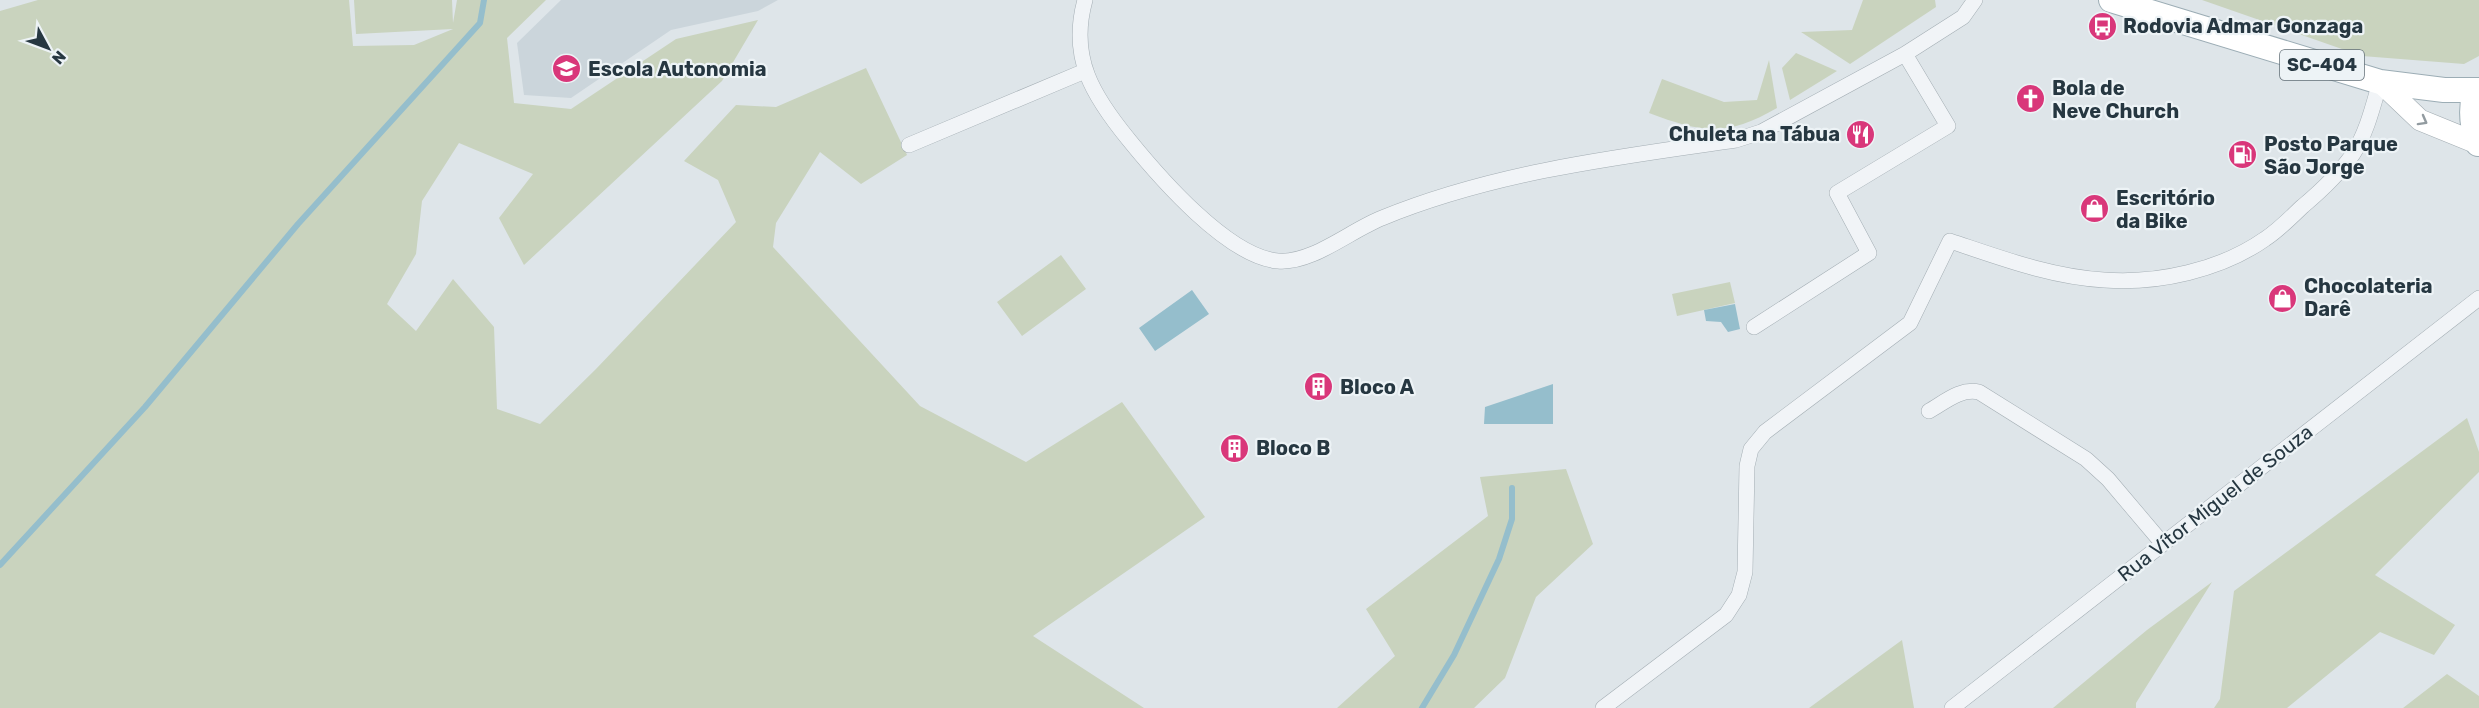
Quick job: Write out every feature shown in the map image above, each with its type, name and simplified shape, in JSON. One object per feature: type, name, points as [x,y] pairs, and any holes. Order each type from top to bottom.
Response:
[{"type":"main road","name":"SC-404","points":[[2111,0],[2380,82],[2444,90],[2477,90]]},
{"type":"main road","points":[[2380,82],[2420,120],[2477,134],[2471,105],[2477,90]]},
{"type":"street","points":[[1086,0],[1078,33],[1079,50],[1085,71],[1100,99],[1126,136],[1159,177],[1186,205],[1226,237],[1259,256],[1278,261],[1299,258],[1374,221],[1451,193],[1554,169],[1736,140],[1761,132],[1905,54],[1963,17],[1975,0]]},
{"type":"street","points":[[1754,327],[1869,253],[1837,193],[1948,126],[1905,54]]},
{"type":"street","points":[[909,145],[1085,71]]},
{"type":"street","points":[[1603,708],[1726,615],[1739,595],[1745,572],[1747,466],[1751,449],[1765,432],[1910,323],[1950,241],[2061,275],[2105,280],[2151,278],[2190,272],[2229,258],[2266,239],[2331,181],[2353,153],[2366,129],[2380,82]]},
{"type":"street","name":"Rua Vítor Miguel de Souza","points":[[1952,708],[2479,298]]},
{"type":"street","points":[[1929,411],[1959,393],[1969,390],[1979,392],[2086,459],[2108,478],[2163,544]]},
{"type":"shaded area","name":"Escola Autonomia","points":[[561,0],[778,0],[758,11],[671,30],[571,98],[524,95],[517,43]]},
{"type":"green space","points":[[38,0],[349,0],[353,46],[414,45],[453,29],[356,34],[354,0],[452,0],[453,23],[457,0],[546,0],[507,38],[514,103],[571,109],[676,39],[758,20],[722,81],[524,265],[499,218],[533,174],[459,143],[422,201],[416,254],[387,304],[416,331],[453,279],[494,327],[497,409],[540,424],[596,369],[736,222],[718,180],[684,161],[736,105],[776,107],[866,68],[907,155],[861,184],[820,152],[776,223],[773,247],[920,406],[1026,462],[1122,402],[1205,517],[1033,636],[1144,708],[0,708],[0,11]]},
{"type":"green space","points":[[1863,0],[1935,0],[1936,7],[1850,64],[1801,32],[1852,30]]},
{"type":"green space","points":[[2202,0],[2479,0],[2479,56],[2464,64],[2362,56]]},
{"type":"green space","points":[[1796,53],[1837,71],[1790,100],[1782,68]]},
{"type":"green space","points":[[1769,60],[1777,108],[1759,117],[1729,128],[1714,129],[1684,125],[1649,113],[1662,79],[1724,102],[1757,100]]},
{"type":"green space","points":[[1061,255],[1086,289],[1022,336],[997,302]]},
{"type":"green space","points":[[1730,282],[1735,303],[1677,316],[1672,294]]},
{"type":"green space","points":[[2467,418],[2479,452],[2479,472],[2375,575],[2455,625],[2434,655],[2380,632],[2287,708],[2214,708],[2220,699],[2234,591]]},
{"type":"green space","points":[[1566,469],[1593,544],[1536,597],[1505,678],[1474,708],[1337,708],[1395,656],[1366,609],[1488,516],[1480,477]]},
{"type":"green space","points":[[2212,582],[2136,703],[2136,708],[2053,708],[2147,630]]},
{"type":"green space","points":[[1902,640],[1914,708],[1809,708]]},
{"type":"green space","points":[[2447,674],[2479,696],[2479,708],[2403,708]]},
{"type":"water","points":[[1192,290],[1209,314],[1155,351],[1139,328]]},
{"type":"water","points":[[1735,304],[1740,329],[1728,332],[1721,322],[1706,321],[1704,310]]},
{"type":"water","points":[[1553,384],[1553,424],[1484,424],[1485,407]]},
{"type":"waterway","points":[[0,565],[145,407],[298,224],[480,23],[484,0]]},
{"type":"waterway","points":[[1422,708],[1454,655],[1499,559],[1512,519],[1512,488]]},
{"type":"place","name":"Rodovia Admar Gonzaga","points":[[2102,26]]},
{"type":"place","name":"Escola Autonomia","points":[[567,69]]},
{"type":"place","name":"Bola de Neve Church","points":[[2031,99]]},
{"type":"place","name":"Chuleta na Tábua","points":[[1861,134]]},
{"type":"place","name":"Posto Parque São Jorge","points":[[2243,155]]},
{"type":"place","name":"Escritório da Bike","points":[[2095,209]]},
{"type":"place","name":"Chocolateria Darê","points":[[2283,298]]},
{"type":"place","name":"Bloco A","points":[[1319,387]]},
{"type":"place","name":"Bloco B","points":[[1235,448]]}]
